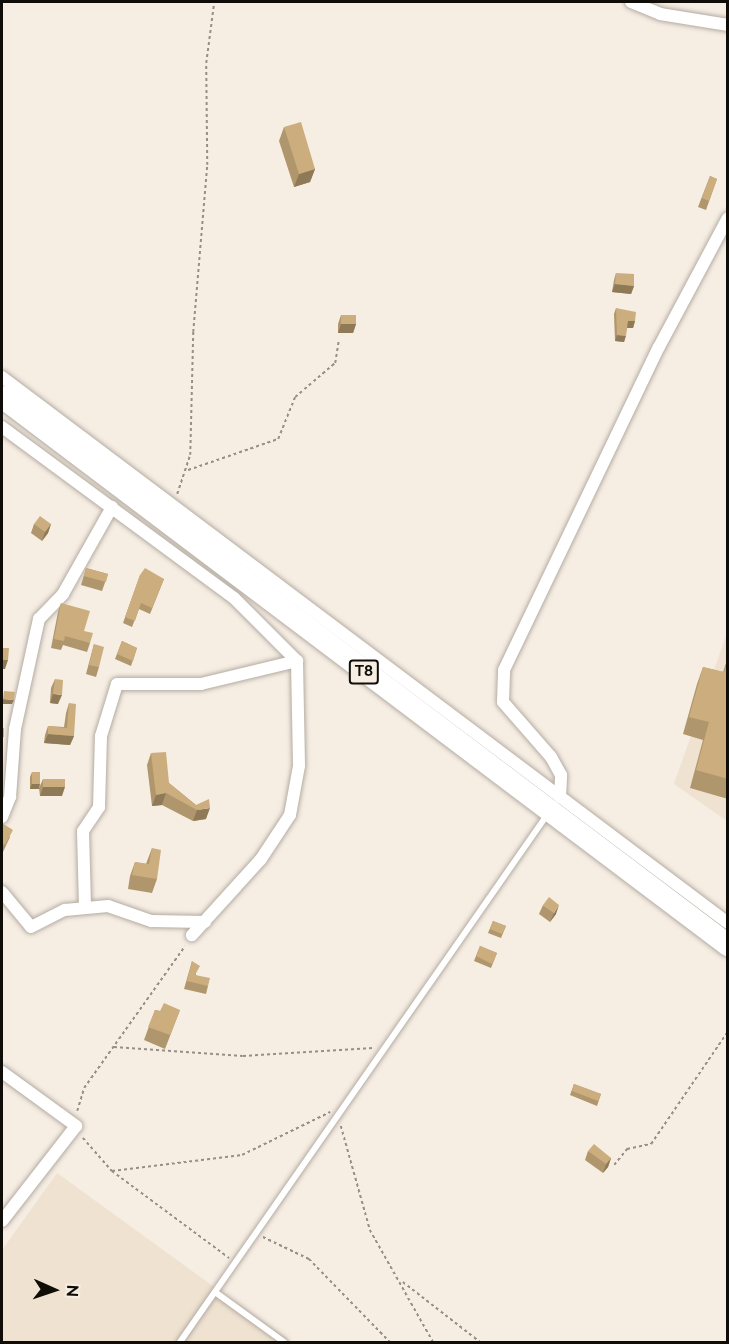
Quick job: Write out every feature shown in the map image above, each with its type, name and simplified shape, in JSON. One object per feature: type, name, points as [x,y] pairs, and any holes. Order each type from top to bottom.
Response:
[{"type":"highway","name":"T8","points":[[2,397],[333,650],[558,801],[728,945]]},
{"type":"street","points":[[635,3],[728,25]]},
{"type":"street","points":[[558,801],[551,757],[503,702],[504,670],[659,347],[728,218]]},
{"type":"street","points":[[2,376],[173,504],[558,801],[728,922]]},
{"type":"street","points":[[2,427],[234,598],[297,661],[299,766],[290,815],[261,859],[192,935]]},
{"type":"street","points":[[2,817],[8,804],[15,729],[39,619],[63,594],[112,507]]},
{"type":"street","points":[[85,907],[89,877],[83,831],[99,807],[101,736],[117,684],[201,684],[297,661]]},
{"type":"street","points":[[2,892],[31,927],[85,907],[122,907],[151,921],[204,922]]},
{"type":"street","points":[[2,1072],[76,1126],[2,1221]]},
{"type":"lane","points":[[180,1342],[256,1235],[381,1047],[558,801]]},
{"type":"lane","points":[[215,1292],[284,1342]]},
{"type":"path","points":[[173,504],[187,470],[207,165],[206,63],[214,2]]},
{"type":"path","points":[[187,470],[278,439],[295,397],[335,363],[339,339]]},
{"type":"path","points":[[192,935],[84,1088],[76,1126],[111,1171],[236,1264]]},
{"type":"path","points":[[614,1164],[627,1149],[651,1144],[728,1031]]},
{"type":"path","points":[[113,1047],[243,1056],[381,1047]]},
{"type":"path","points":[[111,1171],[242,1155],[316,1115],[337,1112],[370,1230],[402,1282],[434,1342]]},
{"type":"path","points":[[256,1235],[309,1259],[390,1342]]},
{"type":"path","points":[[402,1282],[480,1342]]},
{"type":"shaded area","points":[[727,633],[727,821],[674,784]]},
{"type":"shaded area","points":[[57,1173],[293,1342],[2,1342],[2,1250]]},
{"type":"building","points":[[301,122],[315,169],[299,174],[284,127]]},
{"type":"building","points":[[710,176],[717,179],[709,201],[702,198]]},
{"type":"building","points":[[616,273],[634,274],[634,286],[615,284]]},
{"type":"building","points":[[616,308],[636,312],[635,321],[628,321],[626,336],[617,335]]},
{"type":"building","points":[[341,315],[356,315],[356,324],[341,324]]},
{"type":"building","points":[[40,516],[51,524],[45,532],[34,524]]},
{"type":"building","points":[[86,568],[108,574],[106,582],[84,576]]},
{"type":"building","points":[[145,568],[164,579],[152,608],[141,603],[135,621],[125,617],[140,575]]},
{"type":"building","points":[[61,603],[90,611],[84,631],[93,633],[90,643],[65,636],[64,641],[54,639]]},
{"type":"building","points":[[122,641],[137,648],[133,661],[117,654]]},
{"type":"building","points":[[94,644],[104,647],[99,667],[89,665]]},
{"type":"building","points":[[2,648],[9,648],[8,660],[2,660]]},
{"type":"building","points":[[728,660],[728,779],[696,770],[709,722],[689,717],[703,667],[724,672]]},
{"type":"building","points":[[55,679],[63,680],[62,695],[53,694]]},
{"type":"building","points":[[4,691],[15,692],[14,700],[3,699]]},
{"type":"building","points":[[69,703],[76,704],[74,736],[48,734],[48,726],[67,728]]},
{"type":"building","points":[[166,752],[169,783],[196,805],[209,799],[210,808],[197,810],[166,793],[156,795],[151,753]]},
{"type":"building","points":[[32,772],[40,772],[40,784],[32,784]]},
{"type":"building","points":[[43,779],[65,779],[65,787],[43,787]]},
{"type":"building","points":[[2,823],[13,830],[5,845],[2,844]]},
{"type":"building","points":[[152,848],[161,850],[157,879],[132,875],[135,862],[149,864]]},
{"type":"building","points":[[549,897],[559,905],[554,913],[543,905]]},
{"type":"building","points":[[493,921],[506,926],[502,934],[490,929]]},
{"type":"building","points":[[480,946],[497,953],[492,964],[476,956]]},
{"type":"building","points":[[192,961],[200,966],[195,975],[210,978],[208,986],[187,981]]},
{"type":"building","points":[[164,1003],[180,1010],[170,1035],[148,1027],[155,1010],[160,1011]]},
{"type":"building","points":[[574,1084],[601,1094],[598,1101],[572,1091]]},
{"type":"building","points":[[594,1144],[611,1158],[606,1164],[588,1151]]}]
